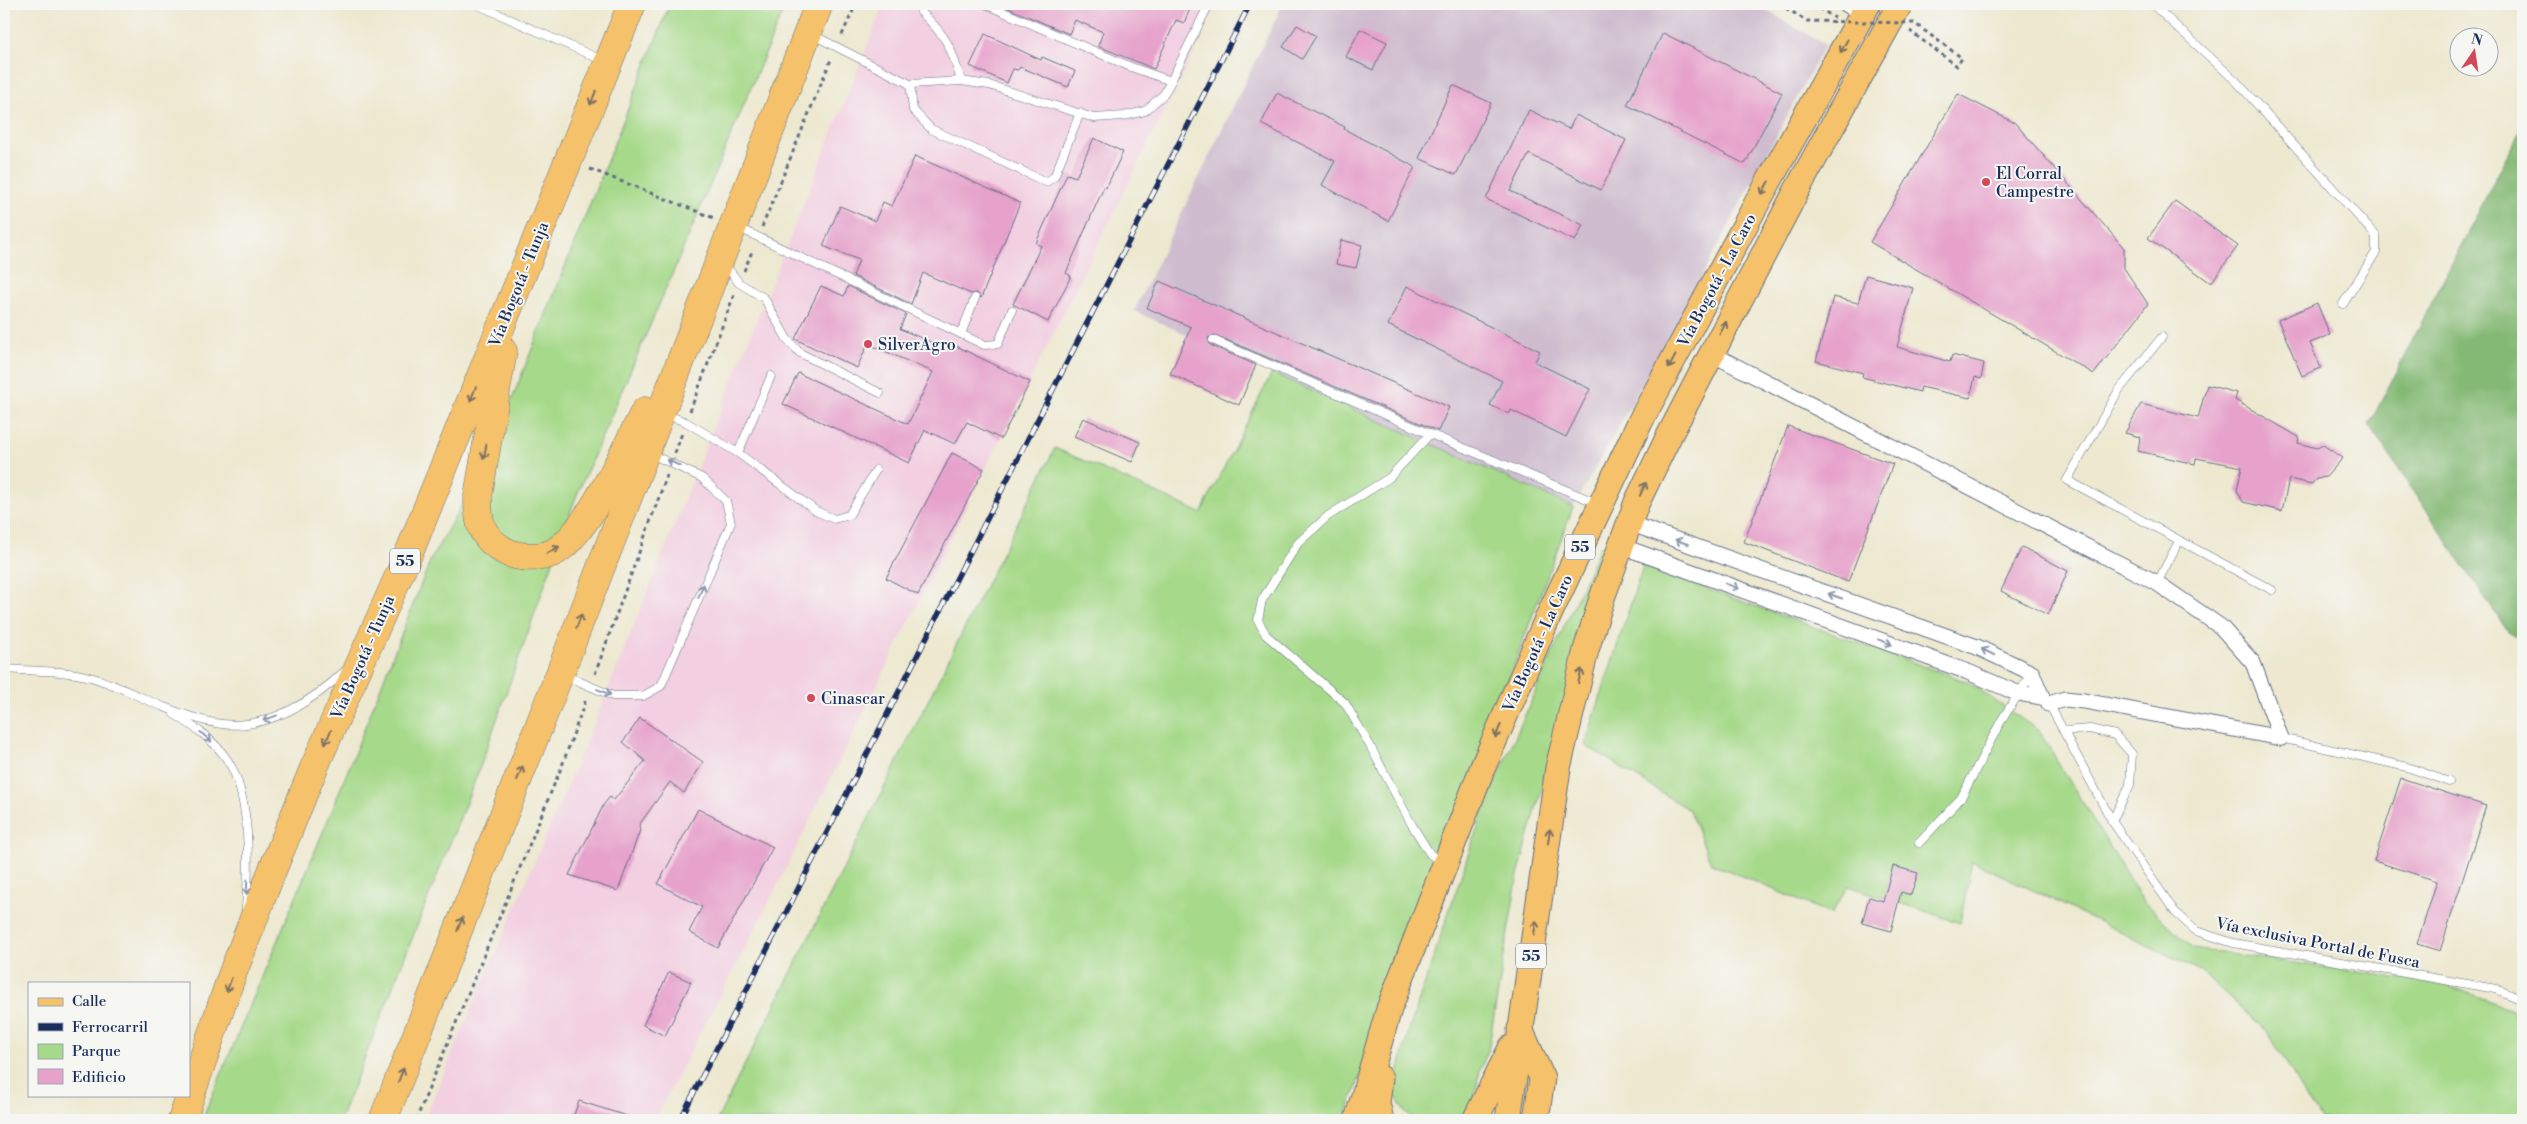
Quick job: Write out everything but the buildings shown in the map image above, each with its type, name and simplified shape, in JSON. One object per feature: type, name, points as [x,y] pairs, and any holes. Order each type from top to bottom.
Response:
[{"type":"highway","name":"Vía Bogotá - Tunja","points":[[182,1120],[242,948],[313,770],[410,548],[632,4]]},
{"type":"highway","points":[[383,1120],[560,673],[819,4]]},
{"type":"highway","points":[[511,300],[478,496],[478,518],[487,539],[505,551],[527,557],[552,553],[584,523],[697,316]]},
{"type":"main road","name":"Vía Bogotá - La Caro","points":[[1508,1120],[1558,768],[1586,650],[1625,535],[1652,470],[1710,353],[1798,188],[1900,4]]},
{"type":"main road","name":"Vía Bogotá - La Caro","points":[[1357,1120],[1389,1009],[1486,761],[1544,625],[1600,504],[1683,340],[1859,7]]},
{"type":"main road","points":[[1381,1120],[1377,1103],[1389,1009]]},
{"type":"main road","name":"Vía Bogotá - La Caro","points":[[1491,1120],[1520,1028]]},
{"type":"main road","name":"Vía Bogotá - La Caro","points":[[1499,1120],[1520,1028]]},
{"type":"main road","name":"Vía Bogotá - La Caro","points":[[1520,1028],[1527,1074],[1521,1120]]},
{"type":"main road","points":[[1475,1120],[1520,1028]]},
{"type":"main road","points":[[1520,1028],[1542,1078],[1536,1120]]},
{"type":"street","points":[[1710,353],[2157,583],[2221,627],[2253,663],[2281,738]]},
{"type":"street","points":[[1625,535],[1977,646],[2032,673],[2042,697],[2017,693],[1625,535]]},
{"type":"street","points":[[2049,704],[2065,699],[2084,701],[2281,738]]},
{"type":"lane","points":[[476,4],[608,62]]},
{"type":"lane","points":[[989,4],[1131,67],[1171,81]]},
{"type":"lane","points":[[807,32],[910,84],[961,81],[989,85],[1094,118],[1124,116],[1145,111],[1164,94],[1209,4]]},
{"type":"lane","points":[[2152,4],[2236,81],[2376,236],[2376,252],[2343,304]]},
{"type":"lane","points":[[921,12],[943,32],[954,55],[961,81]]},
{"type":"lane","points":[[910,84],[913,110],[931,129],[1046,182],[1054,177],[1080,113]]},
{"type":"lane","points":[[732,225],[984,345],[998,344],[1012,310]]},
{"type":"lane","points":[[720,257],[739,283],[764,298],[787,339],[800,353],[880,393]]},
{"type":"lane","points":[[961,334],[975,298]]},
{"type":"lane","points":[[2162,338],[2119,390],[2067,480],[2272,590]]},
{"type":"lane","points":[[1213,340],[1430,434],[1600,504]]},
{"type":"lane","points":[[738,453],[771,376]]},
{"type":"lane","points":[[660,412],[686,422],[738,453],[816,511],[834,519],[849,515],[876,470]]},
{"type":"lane","points":[[1430,434],[1389,478],[1328,516],[1298,543],[1262,600],[1258,620],[1266,635],[1344,703],[1370,744],[1412,825],[1430,854],[1446,865]]},
{"type":"lane","points":[[560,673],[612,696],[643,696],[661,686],[731,523],[726,501],[702,478],[672,462],[645,451]]},
{"type":"lane","points":[[2157,583],[2179,540]]},
{"type":"lane","points":[[4,669],[93,677],[166,708],[223,724],[259,722],[307,701],[336,679],[366,650]]},
{"type":"lane","points":[[1919,843],[1960,798],[2017,693],[2032,673]]},
{"type":"lane","name":"Vía exclusiva Portal de Fusca","points":[[2049,704],[2112,821],[2174,912],[2196,931],[2233,943],[2496,989],[2523,1000]]},
{"type":"lane","points":[[166,708],[200,731],[214,744],[227,759],[237,780],[248,849],[242,948]]},
{"type":"lane","points":[[2064,731],[2090,729],[2115,735],[2132,754],[2130,785],[2112,821]]},
{"type":"lane","points":[[2281,738],[2407,767],[2449,782]]},
{"type":"path","points":[[416,1120],[563,764],[686,422],[739,283],[856,4]]},
{"type":"path","points":[[1778,4],[1807,21],[1914,23],[1962,58],[1957,66],[1910,31]]},
{"type":"path","points":[[1812,4],[1822,10]]},
{"type":"path","points":[[568,160],[732,225]]},
{"type":"shaded area","points":[[884,4],[1218,4],[759,922],[654,1120],[424,1120],[601,707]]},
{"type":"shaded area","points":[[1283,4],[1756,4],[1825,45],[1668,340],[1573,507],[1134,311]]},
{"type":"green space","points":[[670,4],[786,4],[576,497],[479,770],[340,1120],[202,1120],[333,808],[431,559],[488,459]]},
{"type":"green space","points":[[2523,125],[2523,644],[2506,629],[2369,425]]},
{"type":"green space","points":[[1272,373],[1573,507],[1344,1120],[717,1120],[1055,448],[1201,513]]},
{"type":"green space","points":[[1600,546],[1607,550],[1517,879],[1488,1051],[1480,1070],[1472,1109],[1457,1120],[1416,1120],[1404,1111],[1393,1092],[1408,1033],[1484,808]]},
{"type":"green space","points":[[1643,566],[1968,682],[2039,731],[2143,901],[2193,949],[2444,984],[2512,1009],[2523,1038],[2523,1120],[2320,1120],[2269,1034],[2201,971],[1972,861],[1960,923],[1848,886],[1831,914],[1711,863],[1689,810],[1585,745]]},
{"type":"railway","points":[[680,1120],[1250,4]]},
{"type":"place","name":"El Corral Campestre","points":[[1986,182]]},
{"type":"place","name":"SilverAgro","points":[[868,344]]},
{"type":"place","name":"Cinascar","points":[[811,698]]}]
